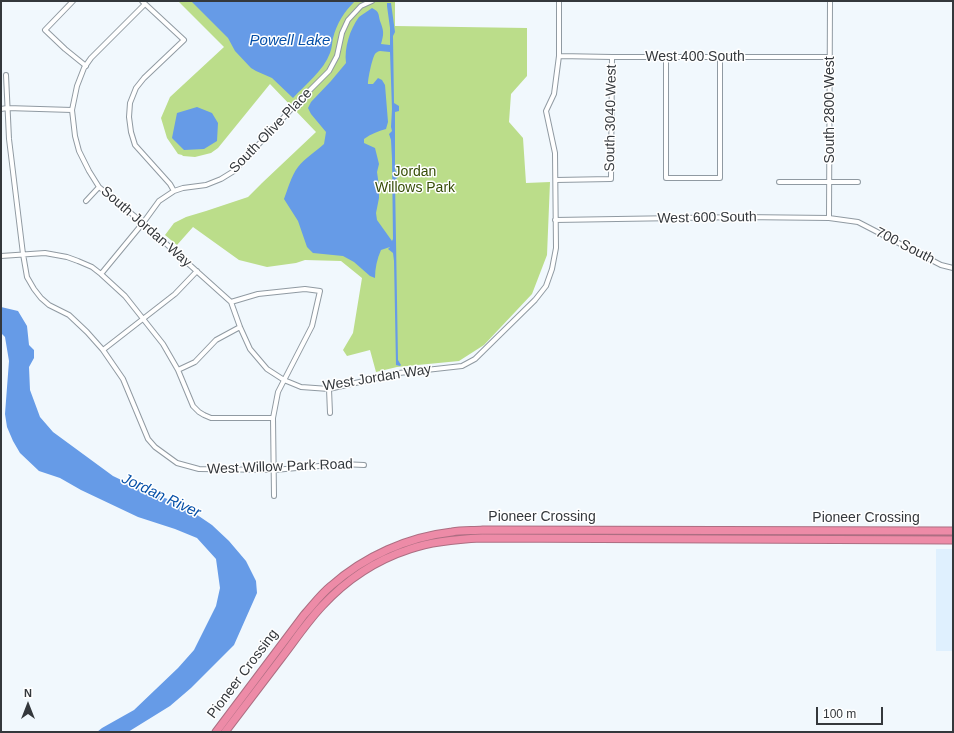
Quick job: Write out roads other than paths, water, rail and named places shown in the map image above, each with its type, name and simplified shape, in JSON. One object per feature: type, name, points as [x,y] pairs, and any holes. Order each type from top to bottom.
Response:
[{"type":"highway","name":"Pioneer Crossing","points":[[216,732],[304,615],[331,586],[356,566],[388,549],[432,535],[483,530],[953,532]]},
{"type":"highway","name":"Pioneer Crossing","points":[[225,732],[310,620],[336,592],[374,565],[392,556],[433,543],[482,538],[953,540]]},
{"type":"street","points":[[74,1],[45,30],[86,66]]},
{"type":"street","name":"South Olive Place","points":[[101,274],[159,201],[174,191],[183,188],[206,185],[234,171],[329,71],[337,56],[342,33],[348,20],[361,6],[372,1]]},
{"type":"street","points":[[555,220],[555,153],[546,111],[554,94],[559,56],[559,1]]},
{"type":"street","name":"South 2800 West","points":[[829,218],[830,1]]},
{"type":"street","points":[[143,3],[184,40],[144,78],[136,88],[130,103],[129,117],[135,145],[170,184],[174,191]]},
{"type":"street","name":"South Jordan Way","points":[[143,3],[91,58],[77,86],[72,110],[75,136],[79,151],[99,187],[143,223],[231,302],[250,349],[267,368],[284,380],[301,387]]},
{"type":"street","name":"West 400 South","points":[[559,56],[830,57]]},
{"type":"street","name":"South 3040 West","points":[[556,180],[611,179],[612,57]]},
{"type":"street","points":[[666,57],[666,178],[720,178],[720,57]]},
{"type":"street","points":[[6,75],[9,139],[23,254],[27,277],[41,298],[50,305],[69,315],[104,350],[175,294],[196,271]]},
{"type":"street","points":[[1,109],[72,110]]},
{"type":"street","points":[[779,182],[858,182]]},
{"type":"street","points":[[86,202],[99,187]]},
{"type":"street","name":"West 600 South","points":[[555,220],[741,217],[829,218],[858,222]]},
{"type":"street","name":"West Jordan Way","points":[[301,387],[329,389],[398,373],[462,366],[475,359],[535,300],[546,286],[552,269],[556,248],[555,220]]},
{"type":"street","name":"700 South","points":[[858,222],[941,265],[953,268]]},
{"type":"street","points":[[1,256],[45,253],[67,257],[92,267],[125,296],[163,344],[178,370],[193,406],[199,412],[211,418],[273,418]]},
{"type":"street","points":[[231,302],[258,294],[305,289],[320,291],[312,326],[278,392],[273,418],[274,496]]},
{"type":"street","points":[[178,370],[195,362],[216,340],[240,327]]},
{"type":"street","name":"West Willow Park Road","points":[[104,350],[123,379],[148,439],[155,447],[176,463],[199,470],[274,470],[342,464],[364,465]]},
{"type":"street","points":[[329,389],[330,413]]},
{"type":"water","name":"Powell Lake","points":[[191,1],[355,1],[347,9],[339,23],[327,59],[314,77],[293,98],[272,78],[251,68],[235,51],[228,38]]},
{"type":"water","points":[[387,3],[391,3],[395,32],[393,36],[394,103],[399,106],[399,111],[395,112],[395,170],[399,176],[395,180],[398,360],[401,365],[400,366],[396,365],[394,261],[393,253],[388,249],[390,247],[381,250],[376,264],[375,278],[370,276],[354,262],[343,256],[313,253],[307,247],[298,221],[284,199],[298,167],[324,144],[326,132],[308,108],[311,102],[346,63],[348,39],[353,27],[359,17],[372,8],[378,13],[382,27],[383,35],[381,44],[390,45],[390,28]],"holes":[[[380,51],[390,52],[392,131],[389,134],[391,140],[392,159],[392,241],[377,220],[376,213],[379,198],[377,172],[379,164],[375,148],[364,143],[364,139],[367,137],[386,129],[388,122],[385,85],[382,80],[378,78],[373,84],[368,84],[370,69],[375,54]]]},
{"type":"water","points":[[197,107],[212,113],[218,123],[217,141],[204,149],[184,150],[172,138],[177,113]]},
{"type":"water","points":[[1,307],[18,311],[27,326],[29,345],[34,350],[34,358],[29,367],[30,390],[40,417],[53,432],[113,476],[138,488],[181,504],[212,525],[229,541],[246,561],[256,581],[257,593],[234,645],[191,688],[170,706],[128,732],[97,732],[134,710],[178,668],[194,650],[216,606],[220,588],[216,559],[197,538],[138,517],[81,490],[60,478],[39,471],[20,453],[7,427],[5,414],[9,361],[5,337],[1,333]]},
{"type":"park label","name":"Jordan Willows Park","points":[[415,180]]},
{"type":"water label","name":"Jordan River","points":[[161,496]]}]
